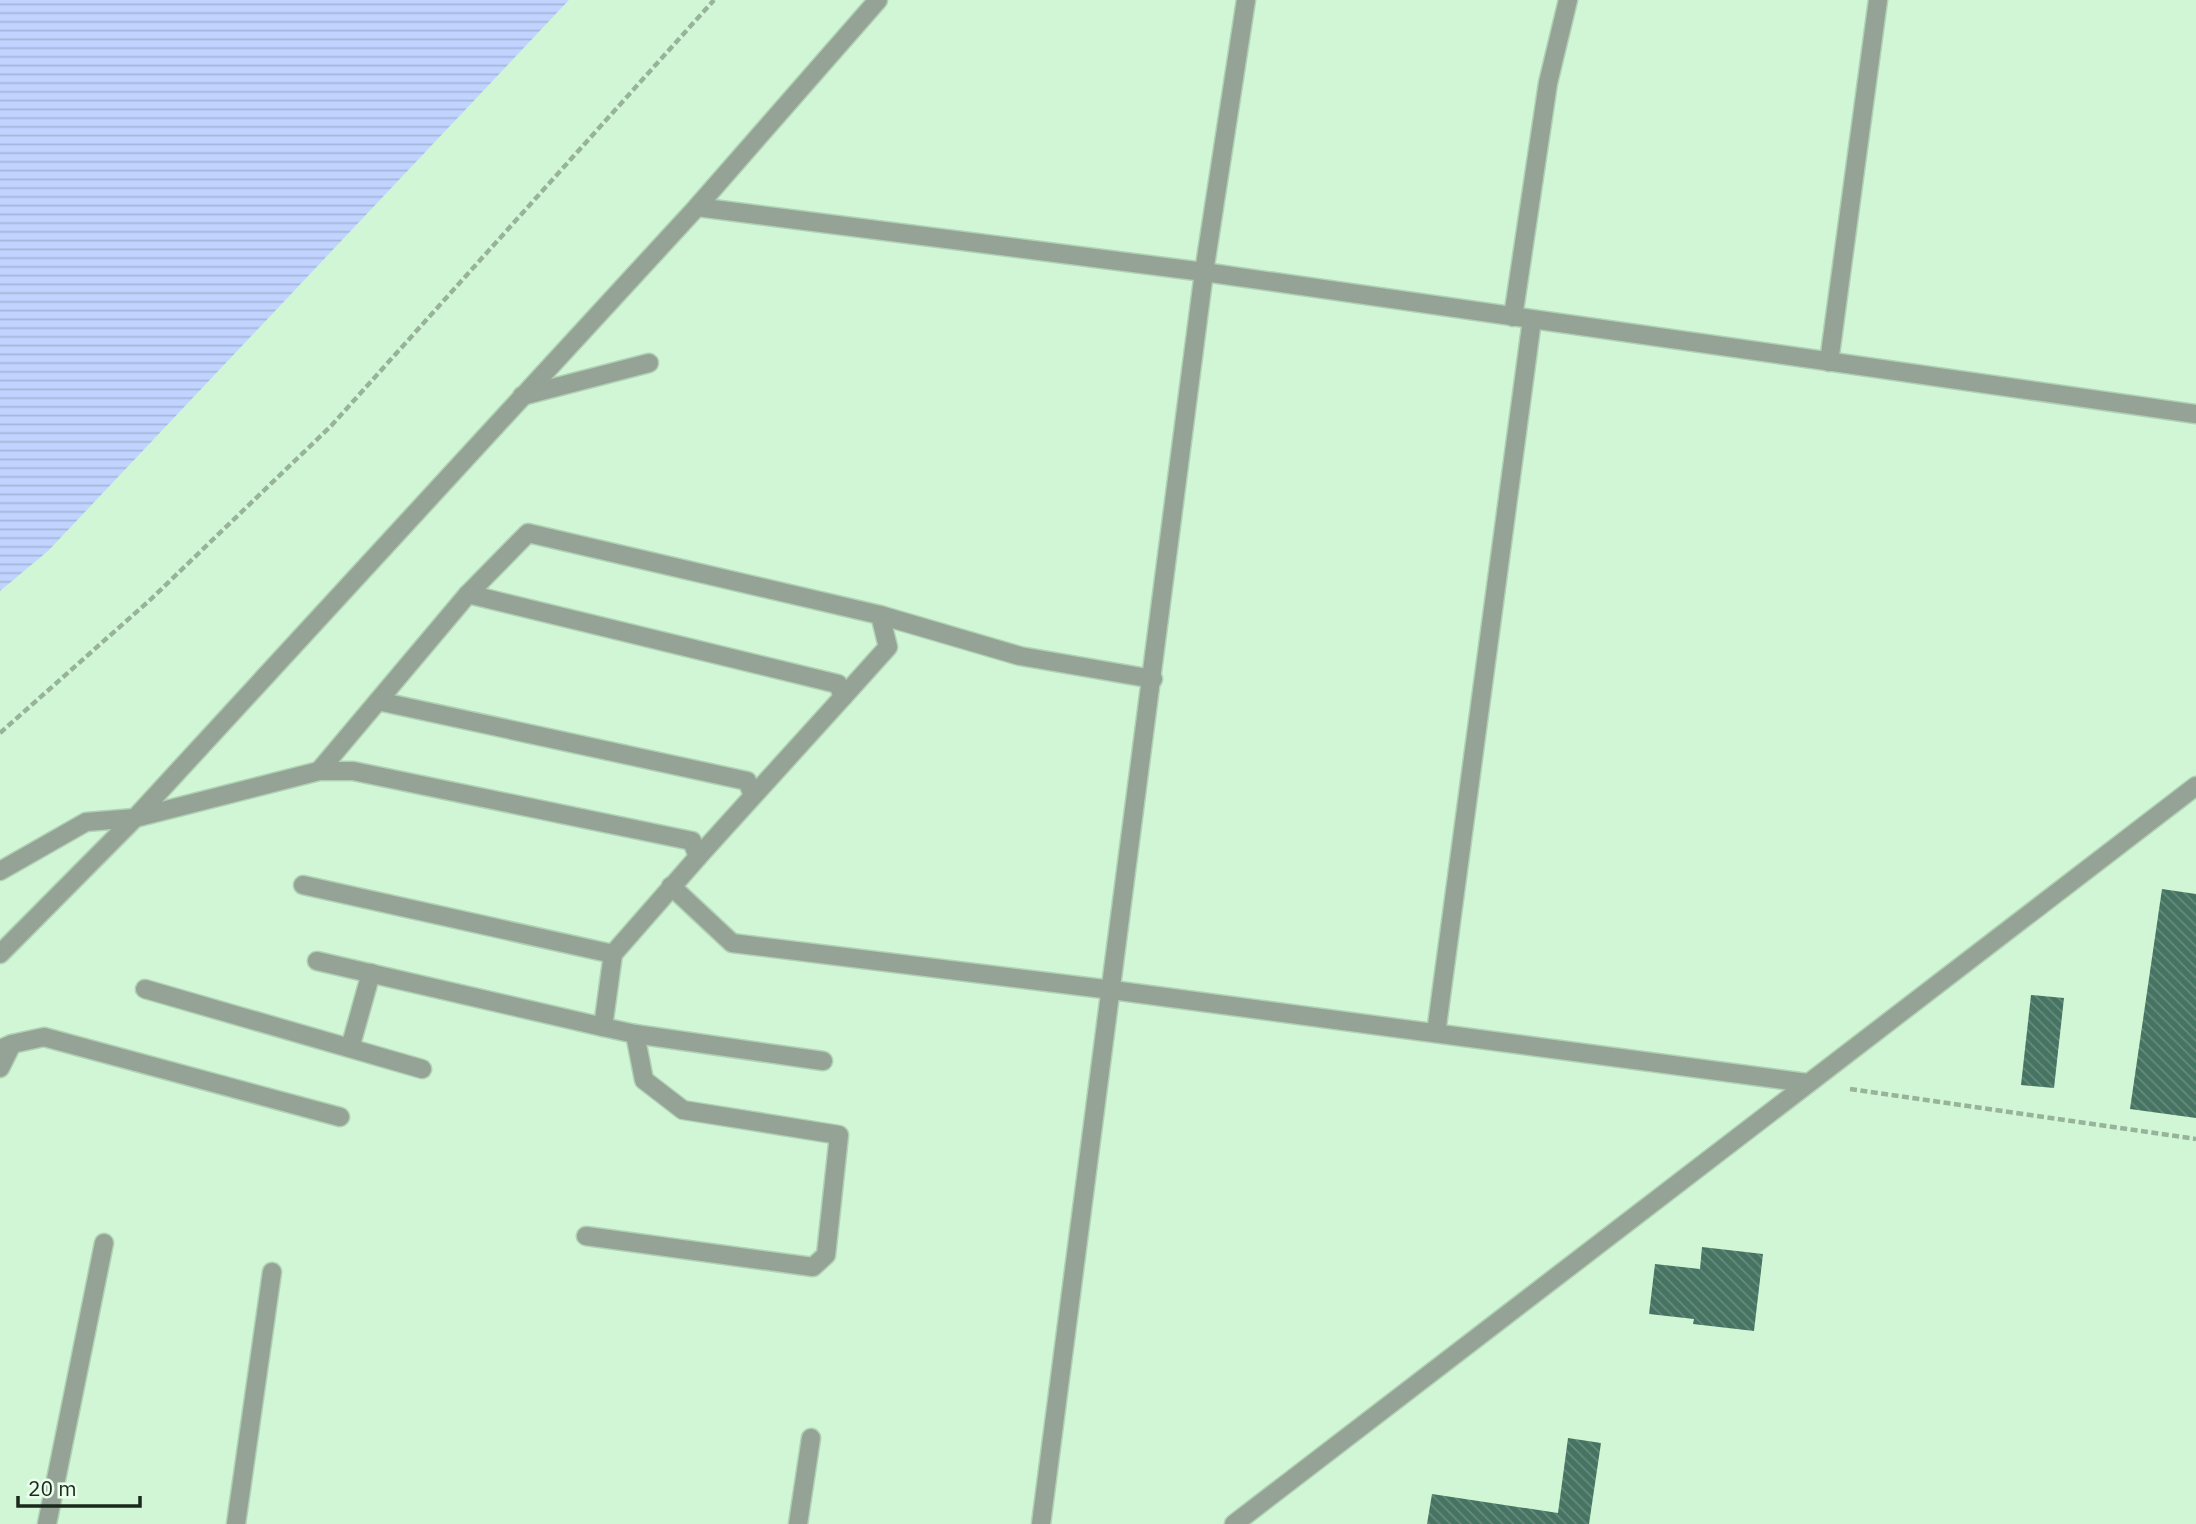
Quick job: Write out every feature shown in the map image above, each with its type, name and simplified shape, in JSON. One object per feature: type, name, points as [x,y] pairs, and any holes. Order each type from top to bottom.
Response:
[{"type":"street","points":[[0,954],[135,818],[697,207],[878,0]]},
{"type":"street","points":[[1041,1524],[1204,272],[1246,0]]},
{"type":"street","points":[[1513,317],[1548,83],[1568,0]]},
{"type":"street","points":[[1829,362],[1878,0]]},
{"type":"street","points":[[697,207],[1204,272],[2196,414]]},
{"type":"street","points":[[1436,1033],[1532,320]]},
{"type":"street","points":[[522,396],[649,363]]},
{"type":"street","points":[[319,771],[468,594],[528,533],[880,615],[1020,656],[1153,679]]},
{"type":"street","points":[[468,594],[838,684],[843,697]]},
{"type":"street","points":[[603,1027],[612,954],[888,647],[880,615]]},
{"type":"street","points":[[378,701],[747,781],[753,796]]},
{"type":"street","points":[[0,871],[86,822],[135,818],[319,771],[353,771],[692,841],[698,857]]},
{"type":"street","points":[[1234,1524],[2196,786]]},
{"type":"street","points":[[303,885],[612,954]]},
{"type":"street","points":[[671,887],[732,943],[1112,990],[1807,1083]]},
{"type":"street","points":[[317,961],[635,1034],[823,1061]]},
{"type":"street","points":[[350,1048],[370,973]]},
{"type":"street","points":[[145,989],[422,1069]]},
{"type":"street","points":[[586,1236],[813,1267],[826,1255],[839,1135],[683,1110],[644,1080],[635,1034]]},
{"type":"street","points":[[0,1068],[6,1046],[44,1037],[340,1117]]},
{"type":"street","points":[[47,1524],[104,1243]]},
{"type":"street","points":[[236,1524],[272,1272]]},
{"type":"street","points":[[798,1524],[811,1438]]},
{"type":"path","points":[[0,733],[150,600],[331,426],[715,0]]},
{"type":"path","points":[[1807,1083],[2196,1139]]},
{"type":"water","points":[[0,0],[569,0],[48,551],[0,591]]},
{"type":"building","points":[[2162,889],[2196,894],[2196,1118],[2130,1109]]},
{"type":"building","points":[[2031,995],[2064,998],[2054,1088],[2021,1085]]},
{"type":"building","points":[[1702,1247],[1763,1254],[1754,1331],[1693,1324],[1694,1319],[1649,1314],[1655,1264],[1700,1269]]},
{"type":"building","points":[[1568,1438],[1601,1443],[1589,1524],[1427,1524],[1432,1494],[1558,1513]]}]
